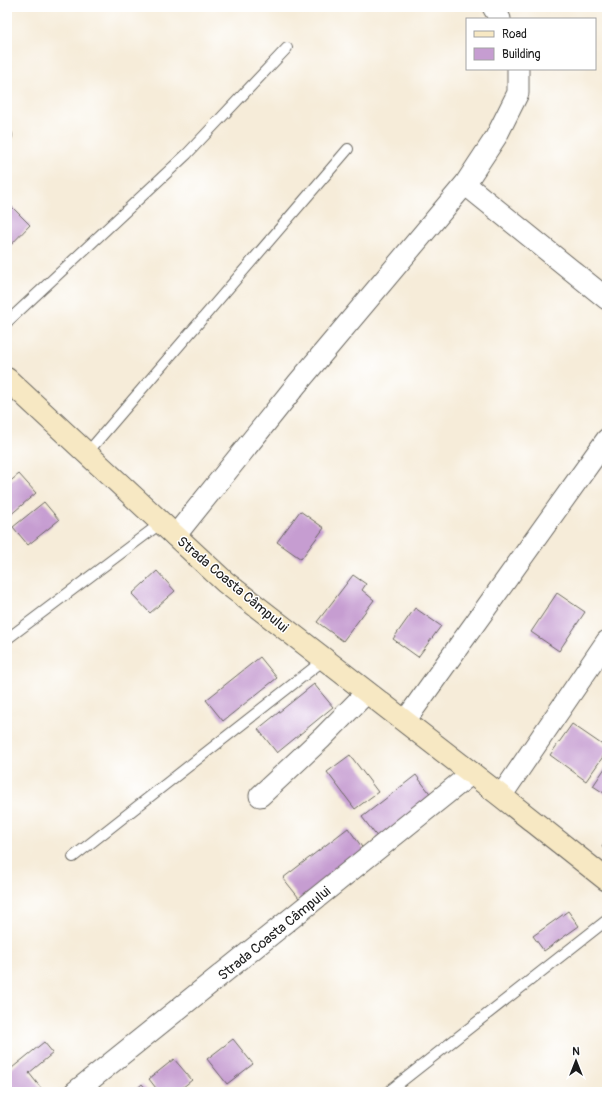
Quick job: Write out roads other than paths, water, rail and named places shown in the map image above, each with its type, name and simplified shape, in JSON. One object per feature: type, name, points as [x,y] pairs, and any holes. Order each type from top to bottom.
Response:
[{"type":"street","points":[[493,7],[499,18]]},
{"type":"street","points":[[168,530],[297,384],[465,184],[496,137],[518,93],[518,70]]},
{"type":"street","points":[[465,184],[607,299]]},
{"type":"street","name":"Strada Coasta Câmpului","points":[[7,379],[225,582],[472,773],[607,880]]},
{"type":"street","points":[[405,721],[607,439]]},
{"type":"street","points":[[501,796],[607,641]]},
{"type":"street","points":[[260,796],[322,738],[367,692]]},
{"type":"street","name":"Strada Coasta Câmpului","points":[[75,1092],[472,773]]},
{"type":"lane","points":[[7,322],[187,154],[287,48]]},
{"type":"lane","points":[[87,453],[348,149]]},
{"type":"lane","points":[[7,639],[168,530]]},
{"type":"lane","points":[[73,857],[325,659]]},
{"type":"lane","points":[[388,1092],[607,920]]}]
